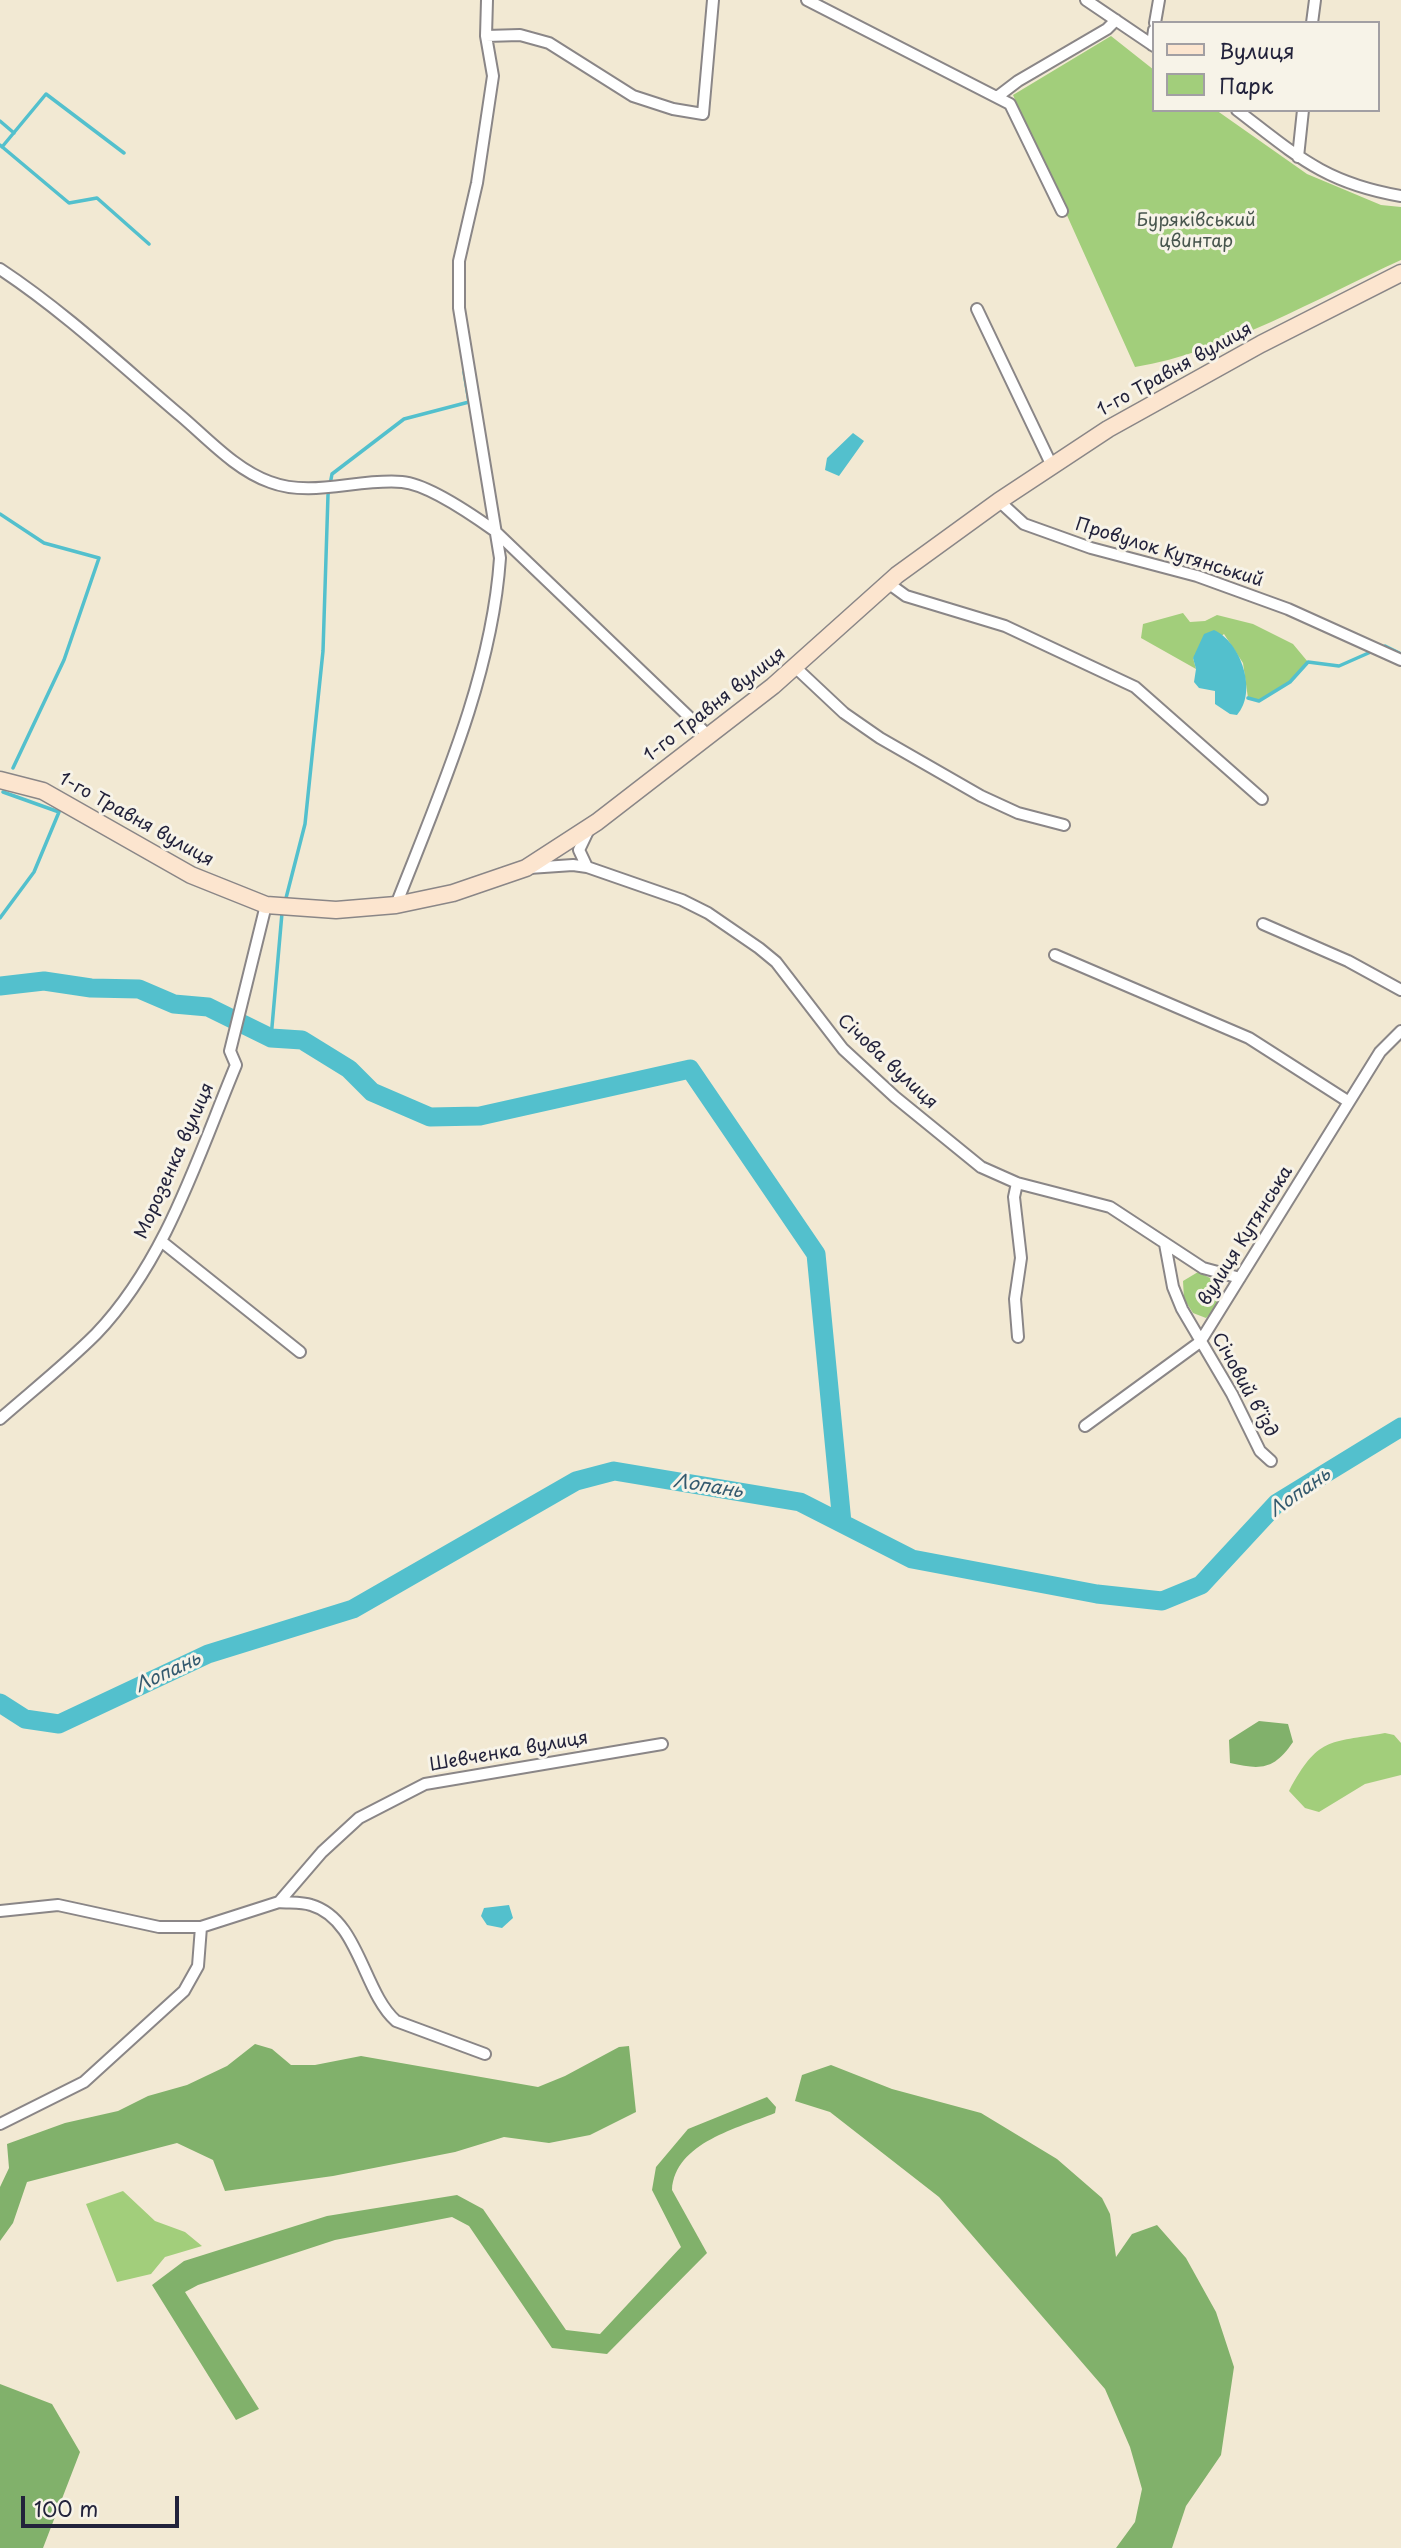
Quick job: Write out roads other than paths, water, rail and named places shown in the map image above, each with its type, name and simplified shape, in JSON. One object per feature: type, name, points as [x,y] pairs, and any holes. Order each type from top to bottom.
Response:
[{"type":"street","points":[[396,905],[438,798],[476,683],[498,589],[500,558],[459,308],[459,261],[477,183],[493,76],[486,36],[487,0]]},
{"type":"street","points":[[486,36],[520,35],[549,43],[633,96],[673,109],[703,114],[713,0]]},
{"type":"street","points":[[807,0],[1010,104],[1062,211]]},
{"type":"street","points":[[1086,0],[1152,45]]},
{"type":"street","points":[[1156,21],[1159,0]]},
{"type":"street","points":[[1312,21],[1315,0]]},
{"type":"street","points":[[997,97],[1018,80],[1107,29],[1116,20]]},
{"type":"street","points":[[1240,112],[1325,175],[1366,190],[1401,196]]},
{"type":"street","points":[[1298,156],[1303,112]]},
{"type":"street","points":[[0,269],[58,311],[234,462],[271,483],[315,489],[366,481],[405,482],[464,509],[495,531],[709,736]]},
{"type":"street","name":"1-го Травня вулиця","points":[[0,779],[43,791],[191,875],[266,905],[336,910],[396,905],[453,893],[526,868],[590,827],[709,736],[795,667],[888,583],[999,501],[1108,429],[1237,357],[1401,273]]},
{"type":"street","points":[[977,309],[1052,466]]},
{"type":"street","name":"Провулок Кутянський","points":[[999,501],[1024,524],[1091,548],[1197,576],[1288,609],[1401,660]]},
{"type":"street","points":[[888,583],[906,596],[1005,626],[1135,687],[1262,799]]},
{"type":"street","points":[[795,667],[844,713],[880,737],[981,796],[1018,813],[1064,825]]},
{"type":"street","points":[[587,867],[579,850],[590,827]]},
{"type":"street","name":"Січова вулиця","points":[[526,868],[573,865],[587,867],[682,900],[753,942],[776,962],[843,1049],[895,1097],[981,1167],[1017,1183],[1110,1207],[1203,1268],[1240,1278]]},
{"type":"street","name":"Морозенка вулиця","points":[[0,1419],[97,1333],[130,1290],[160,1241],[236,1065],[230,1051],[266,905]]},
{"type":"street","points":[[1263,924],[1348,961],[1401,990]]},
{"type":"street","points":[[1055,955],[1250,1038],[1349,1102]]},
{"type":"street","name":"вулиця Кутянська","points":[[1085,1426],[1200,1342],[1380,1052],[1401,1031]]},
{"type":"street","points":[[1017,1183],[1014,1197],[1021,1258],[1015,1299],[1018,1337]]},
{"type":"street","points":[[160,1241],[300,1352]]},
{"type":"street","name":"Січовий в’їзд","points":[[1166,1244],[1173,1287],[1260,1451],[1271,1461]]},
{"type":"street","name":"Шевченка вулиця","points":[[279,1902],[322,1852],[359,1818],[425,1784],[662,1744]]},
{"type":"street","points":[[0,1911],[58,1905],[159,1927],[201,1927],[279,1902],[311,1905],[331,1915],[355,1949],[384,2011],[396,2021],[485,2054]]},
{"type":"street","points":[[0,2124],[84,2082],[184,1992],[198,1966],[201,1927]]},
{"type":"water","points":[[853,433],[864,441],[839,476],[825,470],[827,458]]},
{"type":"water","points":[[1214,630],[1232,645],[1244,668],[1246,694],[1237,715],[1230,714],[1215,704],[1215,691],[1199,688],[1194,682],[1196,669],[1193,658],[1204,634]]},
{"type":"water","points":[[509,1905],[513,1918],[502,1928],[487,1925],[481,1916],[484,1908]]},
{"type":"waterway","points":[[2,147],[46,94],[124,153]]},
{"type":"waterway","points":[[0,121],[14,133]]},
{"type":"waterway","points":[[0,145],[69,203],[97,198],[149,244]]},
{"type":"waterway","points":[[285,902],[305,824],[323,651],[328,495],[332,474],[404,419],[469,402],[464,372]]},
{"type":"waterway","points":[[0,514],[44,543],[99,558],[64,660],[13,768]]},
{"type":"waterway","points":[[1380,648],[1385,646],[1401,654]]},
{"type":"waterway","points":[[1248,698],[1259,701],[1290,682],[1308,662],[1339,666],[1373,651]]},
{"type":"waterway","points":[[0,918],[34,872],[59,812],[3,792]]},
{"type":"waterway","points":[[271,1038],[282,913]]},
{"type":"waterway","points":[[0,986],[44,981],[91,988],[139,989],[174,1004],[208,1007],[271,1038],[302,1040],[349,1069],[372,1092],[430,1117],[480,1116],[690,1069],[816,1254],[842,1523]]},
{"type":"waterway","name":"Лопань","points":[[0,1703],[25,1719],[59,1724],[208,1654],[353,1609],[576,1481],[614,1471],[800,1502],[912,1559],[1097,1594],[1162,1601],[1201,1585],[1277,1503],[1401,1427]]},
{"type":"park label","name":"Буряківський цвинтар","points":[[1196,231]]}]
